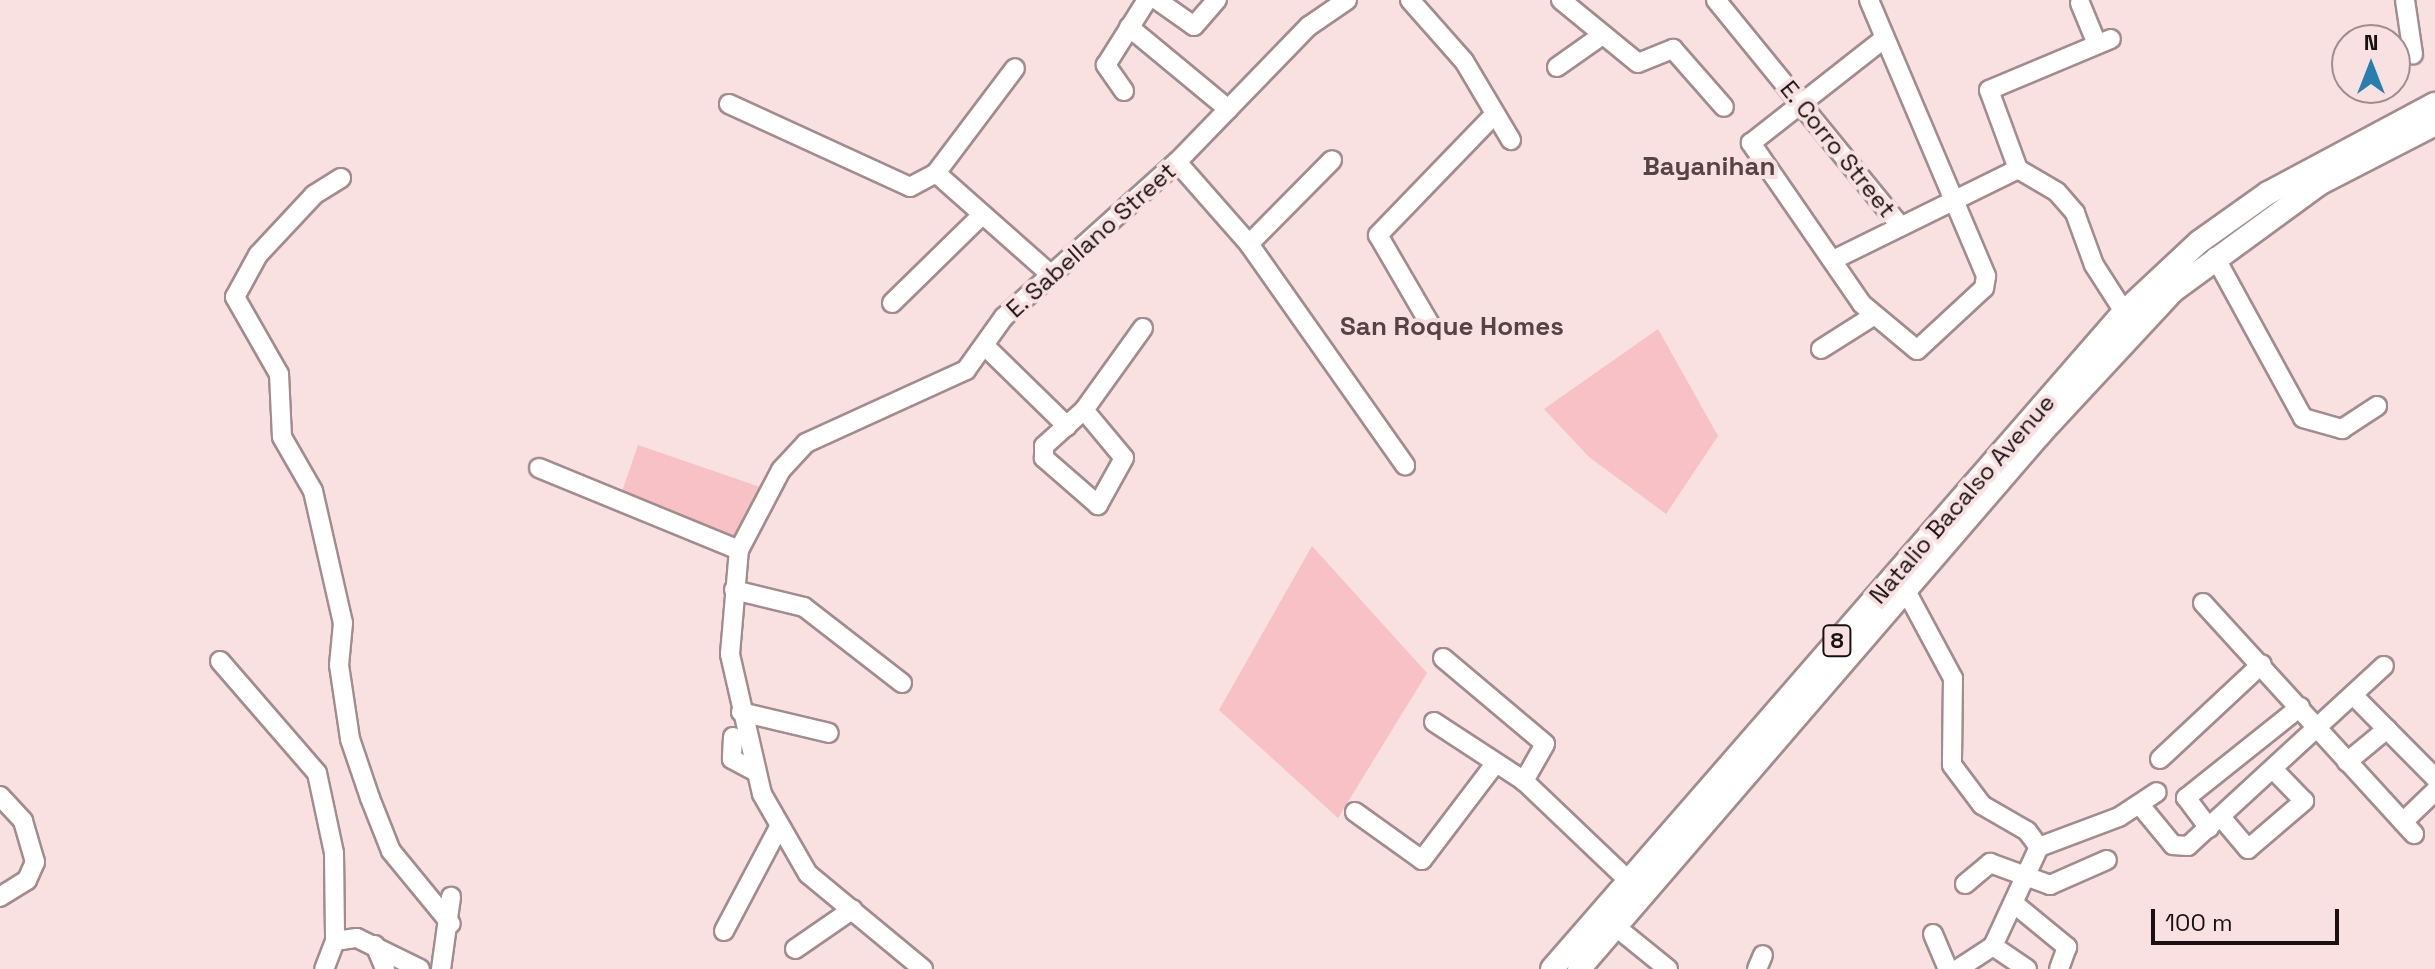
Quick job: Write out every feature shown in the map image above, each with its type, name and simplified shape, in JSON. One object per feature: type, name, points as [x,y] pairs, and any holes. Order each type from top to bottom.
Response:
[{"type":"main road","name":"Natalio Bacalso Avenue","points":[[1579,969],[1629,881],[2199,242],[2268,193],[2435,104]]},
{"type":"main road","name":"Natalio Bacalso Avenue","points":[[1552,969],[1608,920],[1905,589],[2130,320],[2319,184],[2435,124]]},
{"type":"street","points":[[1124,91],[1106,65],[1147,0]]},
{"type":"street","points":[[1157,0],[1194,26],[1217,0]]},
{"type":"street","name":"E. Sabellano Street","points":[[923,969],[808,874],[778,829],[755,771],[730,654],[739,550],[781,470],[806,443],[966,370],[987,348],[1004,317],[1177,162],[1321,6],[1347,0]]},
{"type":"street","points":[[1410,0],[1464,61],[1511,140]]},
{"type":"street","points":[[1561,0],[1632,60],[1643,64],[1673,49],[1724,107]]},
{"type":"street","name":"E. Corro Street","points":[[1716,0],[1899,224],[2018,169]]},
{"type":"street","points":[[1869,0],[1881,41],[1986,276],[1984,288],[1917,350],[1873,316],[1751,143],[1881,41]]},
{"type":"street","points":[[2405,0],[2413,54]]},
{"type":"street","points":[[2080,3],[2104,41],[1989,90],[2018,169],[2057,192],[2075,213],[2094,265],[2130,320]]},
{"type":"street","points":[[1129,27],[1228,109]]},
{"type":"street","points":[[1557,67],[1601,36]]},
{"type":"street","points":[[729,104],[910,187],[936,173],[1015,68]]},
{"type":"street","points":[[1431,326],[1378,235],[1494,115]]},
{"type":"street","points":[[1249,244],[1332,160]]},
{"type":"street","points":[[1177,162],[1249,244],[1405,465]]},
{"type":"street","points":[[936,173],[1050,274]]},
{"type":"street","points":[[341,178],[314,195],[258,255],[235,297],[279,374],[282,437],[313,491],[343,623],[339,665],[350,739],[370,798],[391,851],[451,924]]},
{"type":"street","points":[[892,303],[982,215]]},
{"type":"street","points":[[1833,260],[1899,224]]},
{"type":"street","points":[[2215,257],[2303,418],[2342,429],[2377,406]]},
{"type":"street","points":[[1821,349],[1873,316]]},
{"type":"street","points":[[1084,410],[1125,463],[1098,505],[1044,458],[1044,446],[1084,410],[1143,328]]},
{"type":"street","points":[[987,348],[1067,426]]},
{"type":"street","points":[[539,468],[739,550]]},
{"type":"street","points":[[1905,589],[1953,678],[1952,765],[1982,805],[2039,847]]},
{"type":"street","points":[[734,590],[804,607],[902,683]]},
{"type":"street","points":[[2203,603],[2262,664],[2316,730],[2408,828],[2435,791]]},
{"type":"street","points":[[1443,658],[1545,744],[1524,781]]},
{"type":"street","points":[[220,661],[317,773],[334,853],[335,941],[324,969]]},
{"type":"street","points":[[2160,759],[2262,664]]},
{"type":"street","points":[[2140,805],[2180,848],[2215,823],[2384,666]]},
{"type":"street","points":[[2353,695],[2435,778]]},
{"type":"street","points":[[2273,769],[2304,801],[2248,849],[2186,798],[2300,707]]},
{"type":"street","points":[[741,712],[829,733]]},
{"type":"street","points":[[1434,722],[1494,765],[1524,781],[1629,881]]},
{"type":"street","points":[[2347,762],[2387,729]]},
{"type":"street","points":[[733,737],[732,759],[755,771]]},
{"type":"street","points":[[1355,812],[1422,860],[1494,765]]},
{"type":"street","points":[[2039,847],[2140,805],[2157,792]]},
{"type":"street","points":[[0,796],[23,821],[35,862],[27,880],[0,897]]},
{"type":"street","points":[[724,931],[778,829]]},
{"type":"street","points":[[1958,969],[1993,946],[2017,906],[2039,847]]},
{"type":"street","points":[[1965,884],[1990,863],[2029,880],[2050,885],[2107,860]]},
{"type":"street","points":[[441,969],[451,924],[451,897]]},
{"type":"street","points":[[2017,906],[2067,947],[2059,969]]},
{"type":"street","points":[[795,949],[853,909]]},
{"type":"street","points":[[1608,920],[1668,969]]},
{"type":"street","points":[[1933,934],[1948,969]]},
{"type":"street","points":[[335,941],[375,945],[420,969]]},
{"type":"street","points":[[375,945],[385,969]]},
{"type":"street","points":[[1993,946],[2027,969]]},
{"type":"shaded area","points":[[1658,329],[1718,436],[1666,514],[1589,457],[1544,409]]},
{"type":"shaded area","points":[[638,445],[761,487],[741,544],[618,502]]},
{"type":"shaded area","points":[[1312,546],[1427,673],[1338,818],[1219,710]]},
{"type":"district","name":"Bayanihan","points":[[1709,167]]},
{"type":"district","name":"San Roque Homes","points":[[1452,327]]}]
